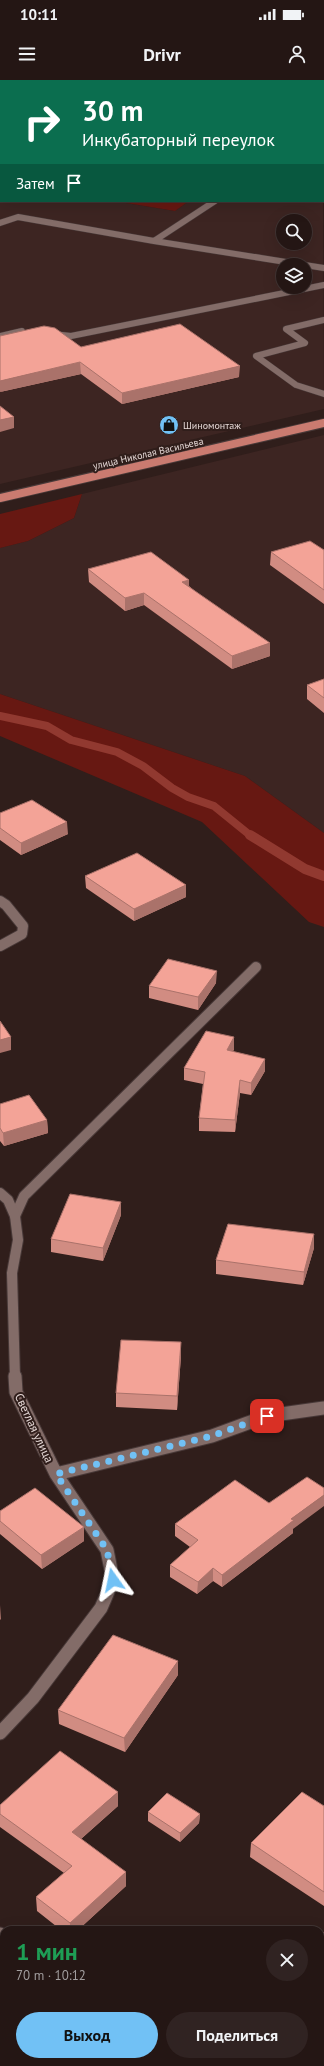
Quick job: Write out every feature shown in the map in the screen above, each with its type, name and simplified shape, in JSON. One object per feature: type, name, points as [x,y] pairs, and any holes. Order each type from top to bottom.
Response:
[{"type":"main road","name":"улица Николая Васильева","points":[[0,498],[324,423]]},
{"type":"street","points":[[154,241],[213,202]]},
{"type":"street","points":[[0,223],[18,216],[154,241],[324,268]]},
{"type":"street","points":[[49,333],[70,336],[324,285]]},
{"type":"street","points":[[324,320],[286,329],[305,343],[256,356],[296,385],[324,394]]},
{"type":"street","points":[[0,336],[27,330]]},
{"type":"street","points":[[0,901],[6,905],[23,926],[22,934],[0,946]]},
{"type":"street","points":[[15,1216],[24,1196],[256,967]]},
{"type":"street","name":"Светлая улица","points":[[0,1193],[8,1200],[15,1216],[18,1240],[12,1273],[16,1392],[56,1474],[107,1550],[113,1580],[101,1608],[33,1698],[0,1733]]},
{"type":"street","points":[[56,1474],[212,1436],[267,1416],[324,1408]]},
{"type":"shaded area","points":[[0,202],[120,202],[175,211],[188,202],[323,202],[324,409],[0,484]]},
{"type":"shaded area","points":[[120,202],[188,202],[175,211]]},
{"type":"shaded area","points":[[324,435],[324,833],[245,776],[0,694],[0,548],[28,541],[74,518],[82,494]]},
{"type":"shaded area","points":[[82,494],[74,518],[28,541],[0,548],[0,514]]},
{"type":"shaded area","points":[[0,694],[245,776],[324,833],[324,927],[309,922],[202,822],[0,736]]},
{"type":"building","points":[[180,324],[240,366],[122,393],[80,362],[0,381],[0,336],[44,326],[55,328],[81,347]]},
{"type":"building","points":[[0,406],[14,417],[0,420]]},
{"type":"building","points":[[310,541],[324,550],[324,590],[271,552]]},
{"type":"building","points":[[151,552],[189,580],[182,582],[270,643],[232,656],[144,593],[125,598],[88,569]]},
{"type":"building","points":[[324,679],[324,698],[307,685]]},
{"type":"building","points":[[32,800],[67,822],[21,843],[0,828],[0,813]]},
{"type":"building","points":[[137,853],[186,885],[134,909],[85,876]]},
{"type":"building","points":[[168,959],[217,971],[198,997],[149,986]]},
{"type":"building","points":[[0,1021],[11,1037],[0,1040]]},
{"type":"building","points":[[206,1031],[234,1037],[227,1050],[265,1059],[251,1083],[240,1080],[235,1120],[199,1118],[205,1072],[184,1068]]},
{"type":"building","points":[[29,1095],[47,1120],[3,1133],[0,1128],[0,1104]]},
{"type":"building","points":[[70,1194],[121,1202],[103,1248],[51,1239]]},
{"type":"building","points":[[228,1224],[314,1234],[304,1272],[216,1260]]},
{"type":"building","points":[[121,1340],[181,1342],[177,1396],[116,1393]]},
{"type":"building","points":[[307,1477],[324,1488],[324,1495],[291,1519],[294,1520],[222,1575],[213,1568],[198,1582],[170,1565],[198,1540],[175,1524],[235,1480],[269,1503]]},
{"type":"building","points":[[35,1488],[84,1527],[41,1555],[0,1521],[0,1511]]},
{"type":"building","points":[[113,1635],[178,1661],[124,1738],[58,1710]]},
{"type":"building","points":[[60,1751],[118,1792],[72,1832],[126,1872],[70,1923],[36,1897],[72,1866],[0,1814],[0,1805]]},
{"type":"building","points":[[302,1792],[324,1806],[324,1892],[251,1843]]},
{"type":"building","points":[[167,1793],[200,1814],[180,1833],[148,1812]]},
{"type":"waterway","points":[[0,716],[47,726],[71,740],[117,752],[143,766],[172,788],[188,797],[214,806],[251,836]]},
{"type":"waterway","points":[[250,835],[305,869],[324,876]]},
{"type":"place","name":"Шиномонтаж","points":[[169,425]]},
{"type":"route","points":[[113,1580],[107,1550],[56,1474],[212,1436],[267,1416]]}]
